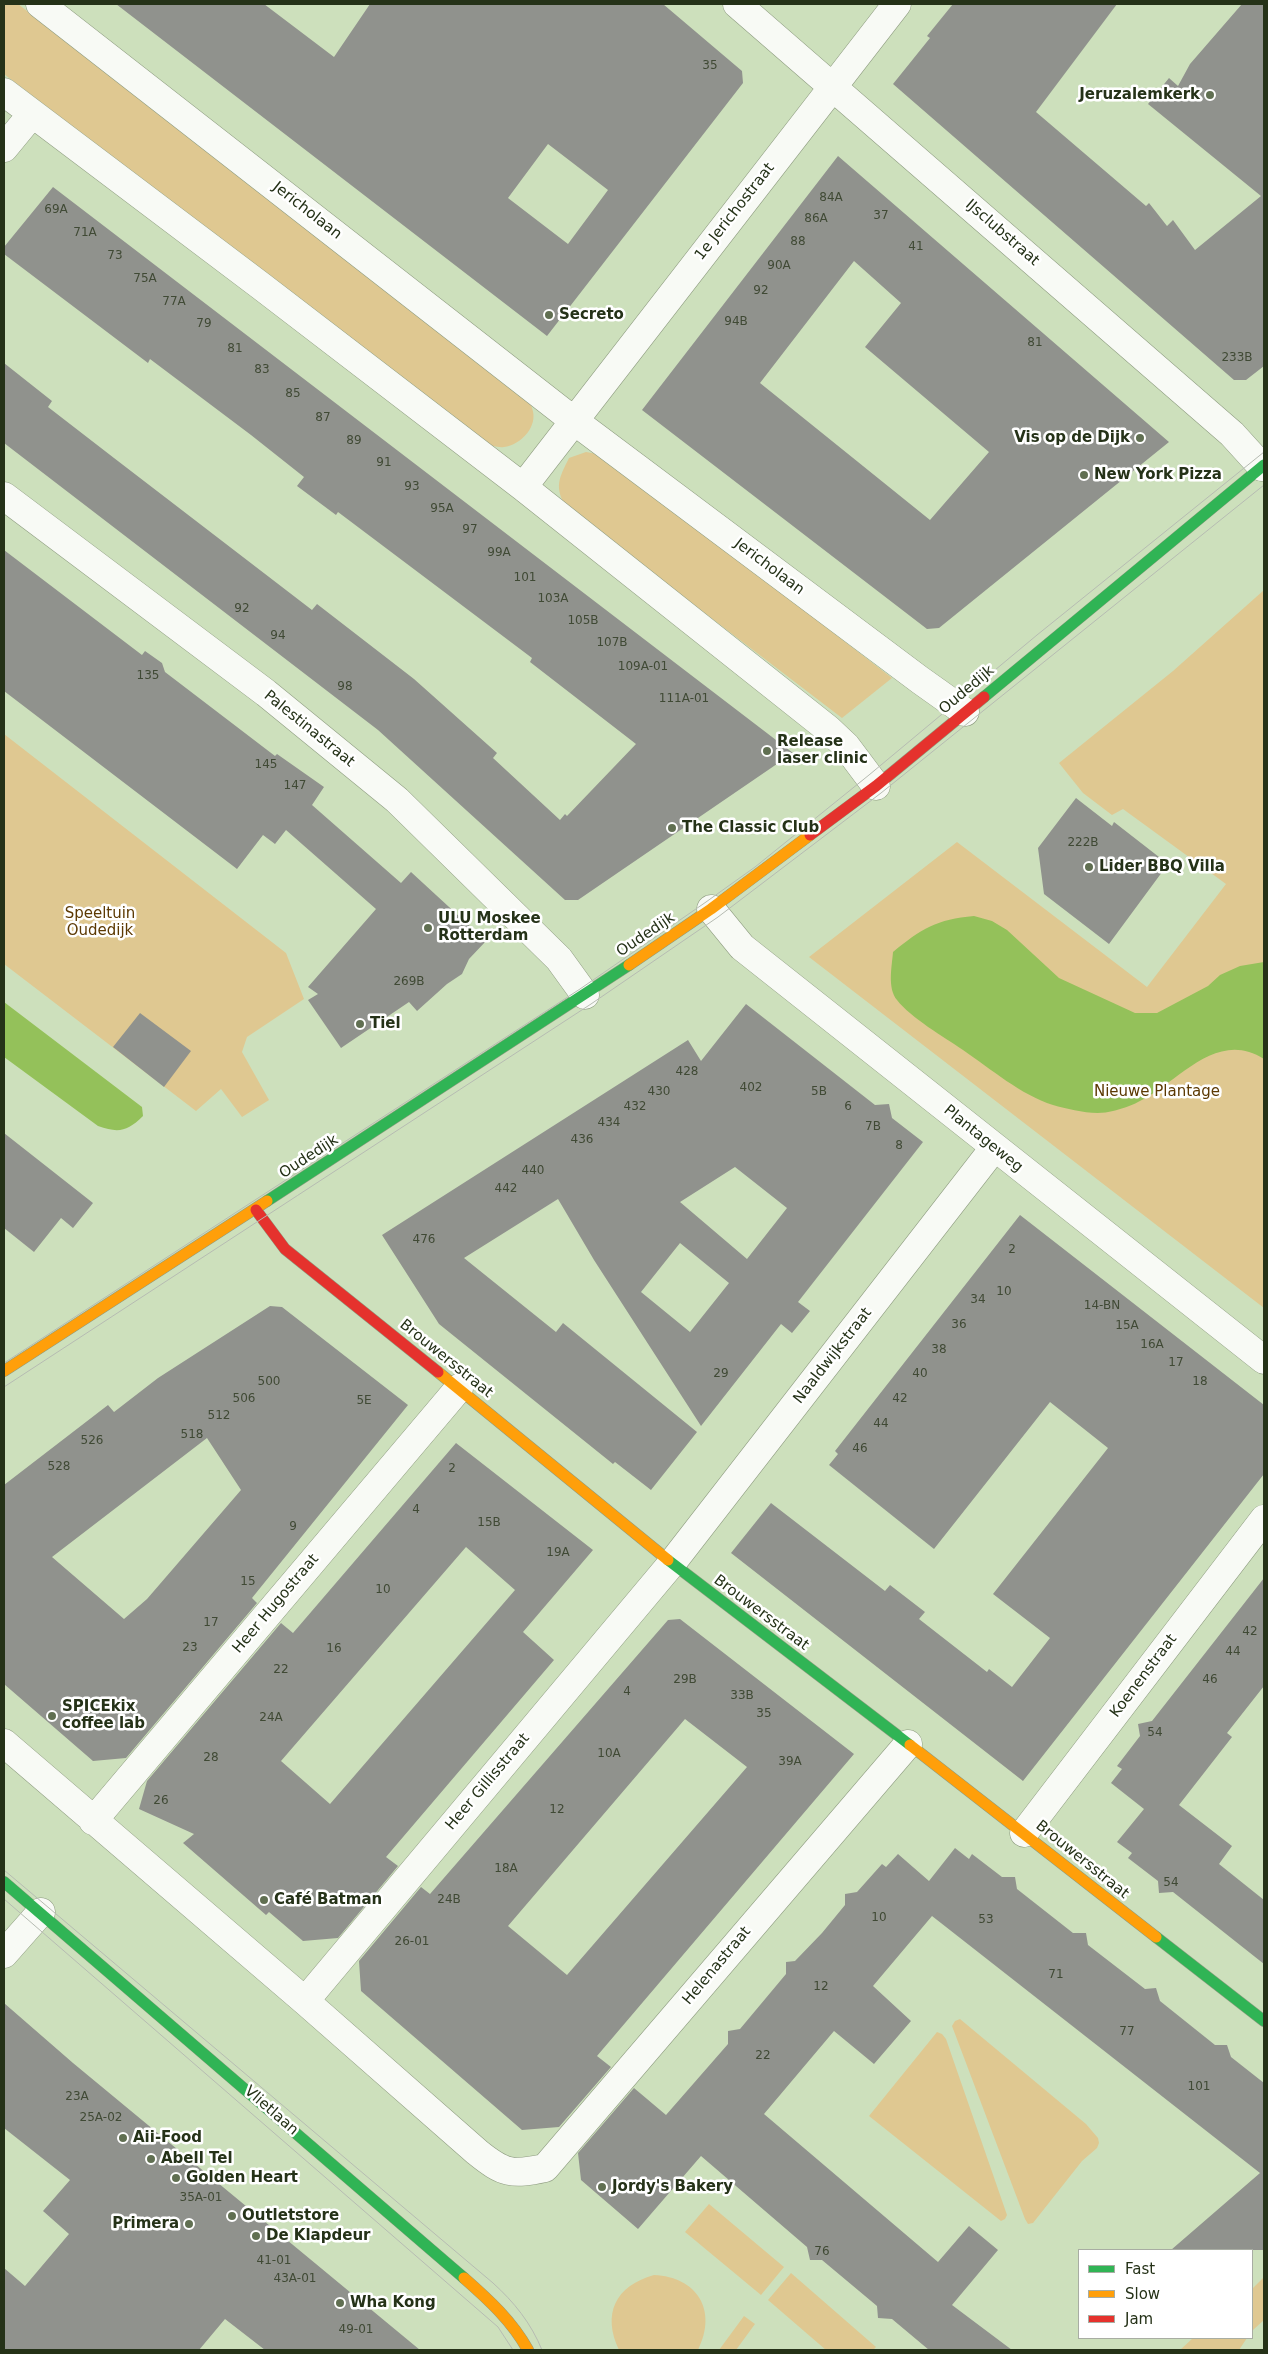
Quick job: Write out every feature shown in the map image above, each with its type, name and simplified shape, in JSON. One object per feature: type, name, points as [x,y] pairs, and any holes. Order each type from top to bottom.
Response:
[{"type":"street","name":"Jericholaan","points":[[40,4],[573,420],[965,712]]},
{"type":"street","name":"IJsclubstraat","points":[[737,4],[1232,434],[1263,466]]},
{"type":"street","name":"1e Jerichostraat","points":[[573,420],[897,4]]},
{"type":"street","points":[[4,92],[262,286],[522,487],[828,729],[846,746],[876,786]]},
{"type":"street","points":[[4,148],[32,114]]},
{"type":"street","points":[[522,487],[573,420]]},
{"type":"street","name":"Oudedijk","points":[[4,1372],[585,995],[711,909],[876,786],[1263,466]]},
{"type":"street","name":"Palestinastraat","points":[[4,496],[266,693],[397,800],[559,959],[585,995]]},
{"type":"street","name":"Plantageweg","points":[[711,909],[742,947],[1264,1360]]},
{"type":"street","name":"Naaldwijkstraat","points":[[672,1563],[994,1148]]},
{"type":"street","name":"Brouwersstraat","points":[[256,1210],[285,1249],[459,1388],[672,1563],[1024,1833],[1264,2021]]},
{"type":"street","name":"Heer Hugostraat","points":[[93,1820],[459,1388]]},
{"type":"street","name":"Koenenstraat","points":[[1024,1833],[1264,1519]]},
{"type":"street","name":"Heer Gillisstraat","points":[[305,2001],[672,1563]]},
{"type":"street","points":[[4,1743],[305,2001]]},
{"type":"street","name":"Helenastraat","points":[[305,2001],[477,2152],[503,2170],[519,2173],[546,2168],[908,1744]]},
{"type":"street","name":"Vlietlaan","points":[[4,1882],[486,2297],[517,2330],[528,2350]]},
{"type":"street","points":[[4,1954],[41,1912]]},
{"type":"green space","points":[[4,4],[18,4],[525,394],[531,404],[534,415],[531,428],[527,434],[517,443],[504,447],[485,444],[4,74]]},
{"type":"green space","points":[[586,452],[603,455],[892,678],[842,718],[566,507],[560,494],[560,477],[569,458]]},
{"type":"green space","name":"Nieuwe Plantage","points":[[1264,590],[1264,1308],[809,957],[957,842],[1147,987],[1226,884],[1123,809],[1112,815],[1083,793],[1059,763],[1173,671]]},
{"type":"green space","name":"Speeltuin Oudedijk","points":[[4,734],[286,953],[304,999],[247,1037],[242,1052],[269,1100],[242,1117],[221,1089],[196,1111],[4,964]]},
{"type":"green space","points":[[960,2019],[1086,2124],[1098,2138],[1097,2148],[1082,2161],[1033,2223],[1028,2224],[1025,2219],[952,2026],[955,2021]]},
{"type":"green space","points":[[937,2032],[946,2039],[1007,2215],[1001,2221],[869,2116]]},
{"type":"green space","points":[[709,2204],[784,2267],[761,2295],[685,2232]]},
{"type":"green space","points":[[791,2273],[876,2347],[873,2350],[826,2350],[768,2300]]},
{"type":"green space","points":[[654,2275],[669,2277],[682,2282],[700,2298],[706,2322],[704,2335],[698,2350],[619,2350],[612,2325],[612,2313],[616,2303],[621,2294],[630,2286]]},
{"type":"green space","points":[[1264,2277],[1264,2320],[1253,2330],[1253,2288]]},
{"type":"green space","points":[[744,2316],[755,2324],[736,2350],[719,2350]]},
{"type":"green space","points":[[1192,2339],[1246,2339],[1239,2350],[1180,2350]]},
{"type":"shaded area","points":[[974,916],[992,921],[1007,930],[1059,978],[1135,1013],[1157,1013],[1208,986],[1220,975],[1240,966],[1264,962],[1264,1059],[1246,1051],[1230,1050],[1214,1054],[1198,1062],[1138,1102],[1106,1112],[1083,1112],[1041,1101],[1006,1081],[937,1033],[903,1007],[894,995],[891,983],[893,952],[921,931],[939,923],[961,917]]},
{"type":"shaded area","points":[[4,1002],[142,1107],[143,1116],[122,1130],[111,1130],[98,1126],[4,1057]]},
{"type":"building","points":[[116,4],[264,4],[334,57],[370,4],[663,4],[742,71],[743,83],[547,336]],"holes":[[[548,144],[608,190],[568,244],[508,198]]]},
{"type":"building","points":[[953,4],[1117,4],[1036,112],[1146,206],[1149,203],[1167,226],[1173,220],[1195,250],[1261,196],[1148,104],[1169,78],[1178,86],[1190,64],[1242,4],[1264,4],[1264,366],[1246,380],[1234,380],[893,84],[930,38],[927,36]]},
{"type":"building","points":[[838,156],[1169,442],[939,628],[927,629],[642,410]],"holes":[[[854,261],[901,303],[865,347],[989,452],[930,520],[760,383]]]},
{"type":"building","points":[[53,187],[793,753],[578,900],[565,900],[378,730],[4,443],[4,363],[52,401],[48,407],[114,458],[312,610],[317,604],[414,679],[497,753],[493,758],[560,820],[565,814],[567,816],[636,744],[530,662],[532,658],[338,512],[336,515],[297,486],[304,477],[251,435],[150,359],[148,363],[4,254],[4,247]]},
{"type":"building","points":[[4,550],[142,655],[145,651],[162,663],[165,672],[275,756],[277,754],[324,787],[312,805],[401,883],[411,872],[486,941],[469,959],[462,974],[447,984],[417,1011],[409,1002],[341,1048],[308,1000],[318,994],[308,987],[376,909],[286,830],[275,844],[263,835],[237,869],[4,691]]},
{"type":"building","points":[[1076,798],[1112,826],[1114,822],[1168,864],[1109,944],[1044,894],[1038,848]]},
{"type":"building","points":[[746,1004],[875,1105],[889,1104],[892,1118],[923,1142],[798,1302],[810,1311],[792,1333],[781,1324],[701,1426],[594,1260],[558,1199],[464,1258],[556,1332],[563,1323],[697,1432],[651,1490],[615,1462],[613,1464],[439,1324],[382,1235],[688,1040],[701,1061]],"holes":[[[735,1167],[787,1208],[747,1259],[680,1202]],[[680,1243],[729,1283],[690,1332],[641,1292]]]},
{"type":"building","points":[[140,1013],[191,1051],[164,1087],[113,1047]]},
{"type":"building","points":[[4,1133],[93,1203],[73,1228],[61,1218],[34,1252],[4,1228]]},
{"type":"building","points":[[1020,1215],[1264,1405],[1264,1474],[1023,1781],[731,1553],[771,1503],[885,1591],[890,1585],[925,1612],[919,1619],[987,1672],[989,1669],[1012,1687],[1050,1638],[993,1594],[1108,1448],[1050,1402],[934,1549],[829,1465],[838,1454],[835,1451]]},
{"type":"building","points":[[270,1306],[282,1307],[408,1405],[252,1598],[257,1603],[126,1758],[93,1761],[4,1684],[4,1485],[108,1405],[114,1412],[158,1378]],"holes":[[[207,1438],[241,1490],[147,1599],[124,1619],[52,1557]]]},
{"type":"building","points":[[456,1443],[593,1550],[523,1632],[554,1660],[386,1857],[398,1866],[338,1938],[303,1941],[269,1912],[266,1915],[183,1843],[194,1834],[139,1809],[147,1781],[281,1623],[293,1633]],"holes":[[[466,1547],[515,1590],[330,1804],[281,1761]]]},
{"type":"building","points":[[1264,1578],[1264,1686],[1227,1733],[1232,1737],[1179,1805],[1232,1846],[1219,1864],[1264,1900],[1264,1964],[1173,1892],[1159,1893],[1158,1881],[1128,1858],[1132,1853],[1117,1842],[1144,1809],[1111,1783],[1122,1769],[1117,1766],[1140,1736],[1138,1724],[1152,1721]]},
{"type":"building","points":[[680,1619],[854,1754],[597,2056],[611,2067],[559,2127],[522,2130],[361,1991],[359,1961],[421,1887],[430,1894],[668,1620]],"holes":[[[685,1719],[747,1767],[567,1975],[508,1926]]]},
{"type":"building","points":[[955,1848],[969,1859],[972,1854],[1002,1877],[1015,1877],[1017,1889],[1073,1933],[1086,1933],[1088,1945],[1145,1989],[1156,1988],[1160,2001],[1215,2045],[1227,2045],[1231,2057],[1264,2083],[1264,2250],[1172,2249],[1260,2173],[932,1916],[873,1986],[911,2021],[874,2064],[834,2031],[764,2114],[938,2262],[969,2226],[998,2250],[952,2305],[1012,2350],[929,2350],[892,2319],[878,2318],[877,2306],[822,2260],[810,2260],[807,2247],[701,2156],[638,2229],[581,2180],[578,2153],[634,2088],[666,2115],[728,2044],[728,2031],[740,2029],[786,1974],[786,1962],[795,1961],[845,1905],[845,1894],[857,1892],[882,1864],[886,1867],[898,1854],[929,1881]]},
{"type":"building","points":[[4,2003],[73,2063],[420,2350],[265,2350],[225,2319],[199,2350],[4,2350],[4,2268],[25,2286],[69,2234],[43,2211],[70,2180],[4,2128]]},
{"type":"tram line","points":[[4,1363],[580,989],[755,867],[1037,635],[1264,452]]},
{"type":"tram line","points":[[4,1387],[591,1004],[718,917],[881,793],[1264,485]]},
{"type":"tram line","points":[[4,1870],[493,2283],[521,2314],[533,2331],[542,2350]]},
{"type":"tram line","points":[[4,1899],[498,2327],[513,2350]]},
{"type":"traffic: fast","points":[[984,697],[1264,465]]},
{"type":"traffic: fast","points":[[267,1201],[629,965]]},
{"type":"traffic: fast","points":[[668,1560],[910,1745]]},
{"type":"traffic: fast","points":[[4,1882],[464,2278]]},
{"type":"traffic: fast","points":[[1156,1937],[1264,2021]]},
{"type":"traffic: slow","points":[[629,965],[711,909],[810,835]]},
{"type":"traffic: slow","points":[[4,1371],[267,1201]]},
{"type":"traffic: slow","points":[[438,1372],[668,1560]]},
{"type":"traffic: slow","points":[[910,1745],[1156,1937]]},
{"type":"traffic: slow","points":[[464,2278],[507,2320],[528,2350]]},
{"type":"traffic: jam","points":[[810,835],[876,786],[984,697]]},
{"type":"traffic: jam","points":[[256,1210],[285,1249],[438,1372]]},
{"type":"place","name":"Jeruzalemkerk","points":[[1210,95]]},
{"type":"place","name":"Secreto","points":[[549,315]]},
{"type":"place","name":"Vis op de Dijk","points":[[1140,438]]},
{"type":"place","name":"New York Pizza","points":[[1084,475]]},
{"type":"place","name":"Release laser clinic","points":[[767,751]]},
{"type":"place","name":"The Classic Club","points":[[672,828]]},
{"type":"place","name":"Lider BBQ Villa","points":[[1089,867]]},
{"type":"place","name":"ULU Moskee Rotterdam","points":[[428,928]]},
{"type":"place","name":"Tiel","points":[[360,1024]]},
{"type":"place","name":"SPICEkix coffee lab","points":[[52,1716]]},
{"type":"place","name":"Café Batman","points":[[264,1900]]},
{"type":"place","name":"Aii-Food","points":[[123,2138]]},
{"type":"place","name":"Abell Tel","points":[[151,2159]]},
{"type":"place","name":"Golden Heart","points":[[176,2178]]},
{"type":"place","name":"Jordy's Bakery","points":[[602,2187]]},
{"type":"place","name":"Outletstore","points":[[232,2216]]},
{"type":"place","name":"Primera","points":[[189,2224]]},
{"type":"place","name":"De Klapdeur","points":[[256,2236]]},
{"type":"place","name":"Wha Kong","points":[[340,2303]]}]
